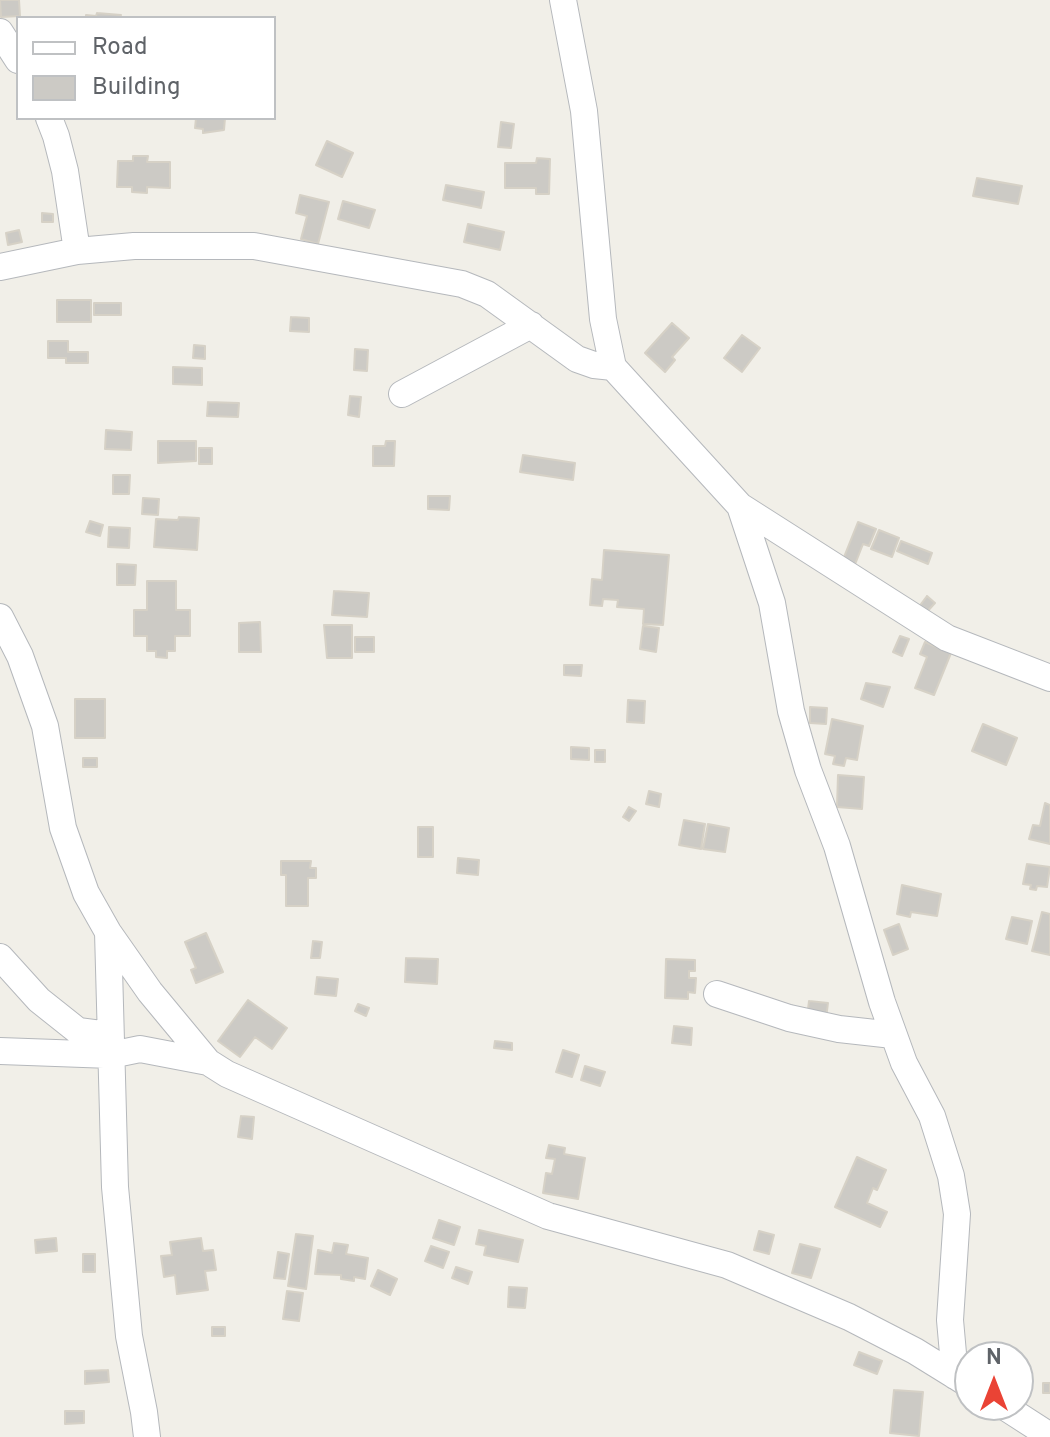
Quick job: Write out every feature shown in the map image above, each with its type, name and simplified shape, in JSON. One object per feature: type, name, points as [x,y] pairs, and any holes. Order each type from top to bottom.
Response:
[{"type":"street","points":[[563,0],[584,111],[603,319],[613,367],[740,506],[947,638],[1050,678]]},
{"type":"street","points":[[0,32],[16,57]]},
{"type":"street","points":[[50,120],[65,171],[77,251]]},
{"type":"street","points":[[0,267],[77,251],[134,246],[254,246],[462,284],[487,294],[577,359],[613,367]]},
{"type":"street","points":[[402,394],[531,325]]},
{"type":"street","points":[[740,506],[772,603],[791,711],[808,770],[837,846],[893,1035],[932,1116],[951,1176],[957,1214],[950,1320],[954,1341]]},
{"type":"street","points":[[0,617],[20,656],[45,726],[63,828],[86,893],[108,932],[186,1038],[208,1062],[227,1074],[548,1216],[727,1265],[849,1317],[954,1375]]},
{"type":"street","points":[[108,932],[115,1187],[129,1336],[147,1437]]},
{"type":"street","points":[[0,957],[39,1000],[78,1031],[110,1045]]},
{"type":"street","points":[[717,994],[789,1018],[893,1035]]},
{"type":"street","points":[[0,1051],[110,1045],[208,1062]]},
{"type":"street","points":[[1027,1421],[1050,1436]]},
{"type":"building","points":[[0,0],[19,0],[20,16],[1,17]]},
{"type":"building","points":[[97,13],[121,15],[121,16],[96,16]]},
{"type":"building","points":[[196,120],[225,120],[224,130],[203,133],[203,129],[195,128]]},
{"type":"building","points":[[501,122],[514,124],[511,148],[498,147]]},
{"type":"building","points":[[327,141],[353,153],[342,177],[316,165]]},
{"type":"building","points":[[133,156],[148,156],[147,162],[170,162],[170,188],[147,187],[147,193],[132,192],[132,187],[117,187],[118,161],[133,161]]},
{"type":"building","points":[[537,158],[550,159],[549,194],[536,194],[536,188],[505,188],[505,163],[536,163]]},
{"type":"building","points":[[977,178],[1022,186],[1018,204],[973,196]]},
{"type":"building","points":[[446,185],[484,192],[481,208],[443,200]]},
{"type":"building","points":[[300,195],[329,202],[318,244],[301,239],[307,216],[296,213]]},
{"type":"building","points":[[343,201],[375,210],[369,228],[338,219]]},
{"type":"building","points":[[42,213],[53,214],[53,222],[42,222]]},
{"type":"building","points":[[468,224],[504,232],[500,250],[464,242]]},
{"type":"building","points":[[19,230],[22,242],[8,245],[6,233]]},
{"type":"building","points":[[57,300],[91,300],[91,322],[57,322]]},
{"type":"building","points":[[94,303],[121,303],[121,315],[94,315]]},
{"type":"building","points":[[291,317],[309,318],[309,332],[290,331]]},
{"type":"building","points":[[672,323],[689,338],[672,357],[675,360],[665,372],[645,353]]},
{"type":"building","points":[[742,335],[760,348],[742,372],[724,358]]},
{"type":"building","points":[[48,341],[68,341],[68,352],[88,352],[88,363],[66,363],[66,358],[48,358]]},
{"type":"building","points":[[194,345],[205,346],[205,359],[193,358]]},
{"type":"building","points":[[355,349],[368,350],[367,371],[354,370]]},
{"type":"building","points":[[173,367],[202,368],[202,385],[173,384]]},
{"type":"building","points":[[350,396],[361,397],[359,417],[348,415]]},
{"type":"building","points":[[208,402],[239,403],[238,417],[207,416]]},
{"type":"building","points":[[106,430],[132,432],[131,450],[105,449]]},
{"type":"building","points":[[158,441],[196,441],[196,461],[158,463]]},
{"type":"building","points":[[386,441],[395,441],[394,466],[373,466],[373,446],[385,446]]},
{"type":"building","points":[[199,448],[212,448],[212,464],[199,464]]},
{"type":"building","points":[[523,455],[575,463],[573,480],[520,472]]},
{"type":"building","points":[[113,475],[130,475],[129,494],[113,494]]},
{"type":"building","points":[[428,496],[450,496],[449,510],[428,509]]},
{"type":"building","points":[[143,498],[159,499],[158,515],[142,514]]},
{"type":"building","points":[[179,517],[199,518],[197,550],[154,547],[156,519],[178,520]]},
{"type":"building","points":[[90,521],[103,525],[100,536],[86,532]]},
{"type":"building","points":[[858,522],[876,529],[869,546],[863,544],[854,567],[842,562]]},
{"type":"building","points":[[109,527],[130,528],[129,548],[108,547]]},
{"type":"building","points":[[879,530],[899,538],[892,557],[871,549]]},
{"type":"building","points":[[901,541],[932,553],[928,564],[897,551]]},
{"type":"building","points":[[604,550],[669,555],[663,625],[643,624],[644,609],[617,607],[618,600],[603,599],[602,606],[590,605],[592,579],[602,580]]},
{"type":"building","points":[[117,564],[136,565],[135,585],[117,585]]},
{"type":"building","points":[[147,581],[176,581],[176,610],[190,610],[190,636],[175,636],[175,651],[167,651],[167,658],[156,657],[156,651],[147,651],[147,636],[134,636],[134,610],[147,610]]},
{"type":"building","points":[[334,591],[369,593],[367,617],[332,615]]},
{"type":"building","points":[[927,596],[935,603],[925,614],[918,608]]},
{"type":"building","points":[[260,622],[261,652],[239,652],[239,623]]},
{"type":"building","points":[[324,625],[352,625],[352,658],[327,658]]},
{"type":"building","points":[[643,626],[659,628],[656,652],[640,649]]},
{"type":"building","points":[[900,636],[909,639],[902,656],[893,652]]},
{"type":"building","points":[[355,637],[374,637],[374,652],[355,652]]},
{"type":"building","points":[[925,642],[951,653],[934,695],[915,688],[927,657],[920,654]]},
{"type":"building","points":[[564,665],[582,665],[581,676],[564,675]]},
{"type":"building","points":[[866,683],[890,687],[883,707],[861,699]]},
{"type":"building","points":[[75,699],[105,699],[105,738],[75,738]]},
{"type":"building","points":[[628,700],[645,701],[644,723],[627,722]]},
{"type":"building","points":[[810,707],[827,708],[826,724],[810,723]]},
{"type":"building","points":[[832,719],[863,726],[857,760],[846,758],[844,766],[833,764],[835,756],[825,754]]},
{"type":"building","points":[[983,724],[1017,738],[1006,765],[972,751]]},
{"type":"building","points":[[571,747],[589,748],[589,760],[571,759]]},
{"type":"building","points":[[595,750],[605,750],[605,762],[595,762]]},
{"type":"building","points":[[83,758],[97,758],[97,767],[83,767]]},
{"type":"building","points":[[838,775],[864,777],[862,809],[837,807]]},
{"type":"building","points":[[649,791],[661,794],[659,807],[646,804]]},
{"type":"building","points":[[1045,803],[1050,805],[1050,844],[1029,839],[1033,825],[1040,826]]},
{"type":"building","points":[[629,807],[636,811],[629,821],[623,817]]},
{"type":"building","points":[[684,820],[705,824],[701,849],[679,845]]},
{"type":"building","points":[[708,824],[729,828],[725,852],[703,849]]},
{"type":"building","points":[[418,827],[433,827],[433,857],[418,857]]},
{"type":"building","points":[[458,858],[479,860],[478,875],[457,873]]},
{"type":"building","points":[[281,861],[311,861],[310,868],[316,868],[316,878],[308,878],[308,906],[286,906],[286,875],[281,875]]},
{"type":"building","points":[[1027,864],[1050,867],[1047,887],[1037,886],[1036,890],[1030,889],[1031,885],[1023,884]]},
{"type":"building","points":[[902,885],[941,894],[937,916],[911,912],[910,917],[897,914]]},
{"type":"building","points":[[1042,912],[1050,914],[1050,955],[1032,951]]},
{"type":"building","points":[[1012,917],[1032,921],[1027,944],[1006,939]]},
{"type":"building","points":[[899,924],[908,949],[893,955],[884,930]]},
{"type":"building","points":[[206,933],[223,972],[196,983],[191,970],[196,968],[185,942]]},
{"type":"building","points":[[313,941],[322,942],[320,958],[311,958]]},
{"type":"building","points":[[406,958],[438,959],[437,984],[405,982]]},
{"type":"building","points":[[666,959],[695,960],[695,971],[689,971],[689,978],[696,978],[695,993],[688,992],[688,999],[665,998]]},
{"type":"building","points":[[317,977],[338,979],[336,996],[315,994]]},
{"type":"building","points":[[248,1000],[287,1028],[272,1049],[255,1037],[240,1057],[218,1041]]},
{"type":"building","points":[[809,1001],[828,1003],[826,1019],[807,1017]]},
{"type":"building","points":[[358,1004],[369,1008],[366,1016],[355,1011]]},
{"type":"building","points":[[674,1026],[692,1028],[691,1045],[672,1043]]},
{"type":"building","points":[[495,1041],[512,1043],[512,1050],[494,1048]]},
{"type":"building","points":[[563,1050],[579,1055],[572,1077],[556,1072]]},
{"type":"building","points":[[585,1066],[605,1072],[600,1086],[581,1080]]},
{"type":"building","points":[[241,1116],[254,1117],[252,1139],[238,1137]]},
{"type":"building","points":[[549,1145],[565,1148],[564,1154],[585,1158],[578,1199],[543,1193],[546,1173],[552,1174],[555,1159],[546,1158]]},
{"type":"building","points":[[857,1157],[886,1170],[867,1203],[887,1212],[880,1227],[835,1207]]},
{"type":"building","points":[[439,1220],[460,1227],[454,1245],[433,1238]]},
{"type":"building","points":[[479,1230],[523,1240],[518,1262],[484,1255],[486,1246],[476,1244]]},
{"type":"building","points":[[759,1231],[774,1235],[769,1254],[754,1250]]},
{"type":"building","points":[[296,1234],[313,1236],[306,1289],[288,1286]]},
{"type":"building","points":[[56,1238],[57,1251],[36,1253],[35,1240]]},
{"type":"building","points":[[201,1238],[203,1251],[213,1250],[216,1270],[205,1271],[208,1290],[177,1294],[175,1275],[164,1277],[161,1256],[172,1255],[170,1242]]},
{"type":"building","points":[[334,1243],[348,1245],[346,1254],[368,1258],[365,1279],[354,1277],[354,1281],[341,1279],[341,1275],[315,1274],[318,1250],[332,1253]]},
{"type":"building","points":[[800,1244],[820,1249],[811,1278],[792,1273]]},
{"type":"building","points":[[431,1246],[449,1252],[443,1268],[425,1261]]},
{"type":"building","points":[[278,1252],[289,1254],[285,1279],[274,1278]]},
{"type":"building","points":[[83,1254],[95,1254],[95,1272],[83,1272]]},
{"type":"building","points":[[456,1267],[472,1272],[468,1284],[452,1278]]},
{"type":"building","points":[[378,1270],[397,1279],[390,1295],[371,1286]]},
{"type":"building","points":[[509,1287],[527,1288],[525,1308],[508,1307]]},
{"type":"building","points":[[287,1291],[303,1293],[299,1321],[283,1319]]},
{"type":"building","points":[[212,1327],[225,1327],[225,1336],[212,1336]]},
{"type":"building","points":[[859,1352],[882,1361],[877,1374],[854,1365]]},
{"type":"building","points":[[108,1370],[109,1382],[85,1384],[85,1371]]},
{"type":"building","points":[[1043,1383],[1050,1383],[1050,1393],[1043,1393]]},
{"type":"building","points":[[894,1390],[923,1392],[919,1436],[890,1433]]},
{"type":"building","points":[[65,1411],[84,1411],[84,1423],[65,1424]]}]
